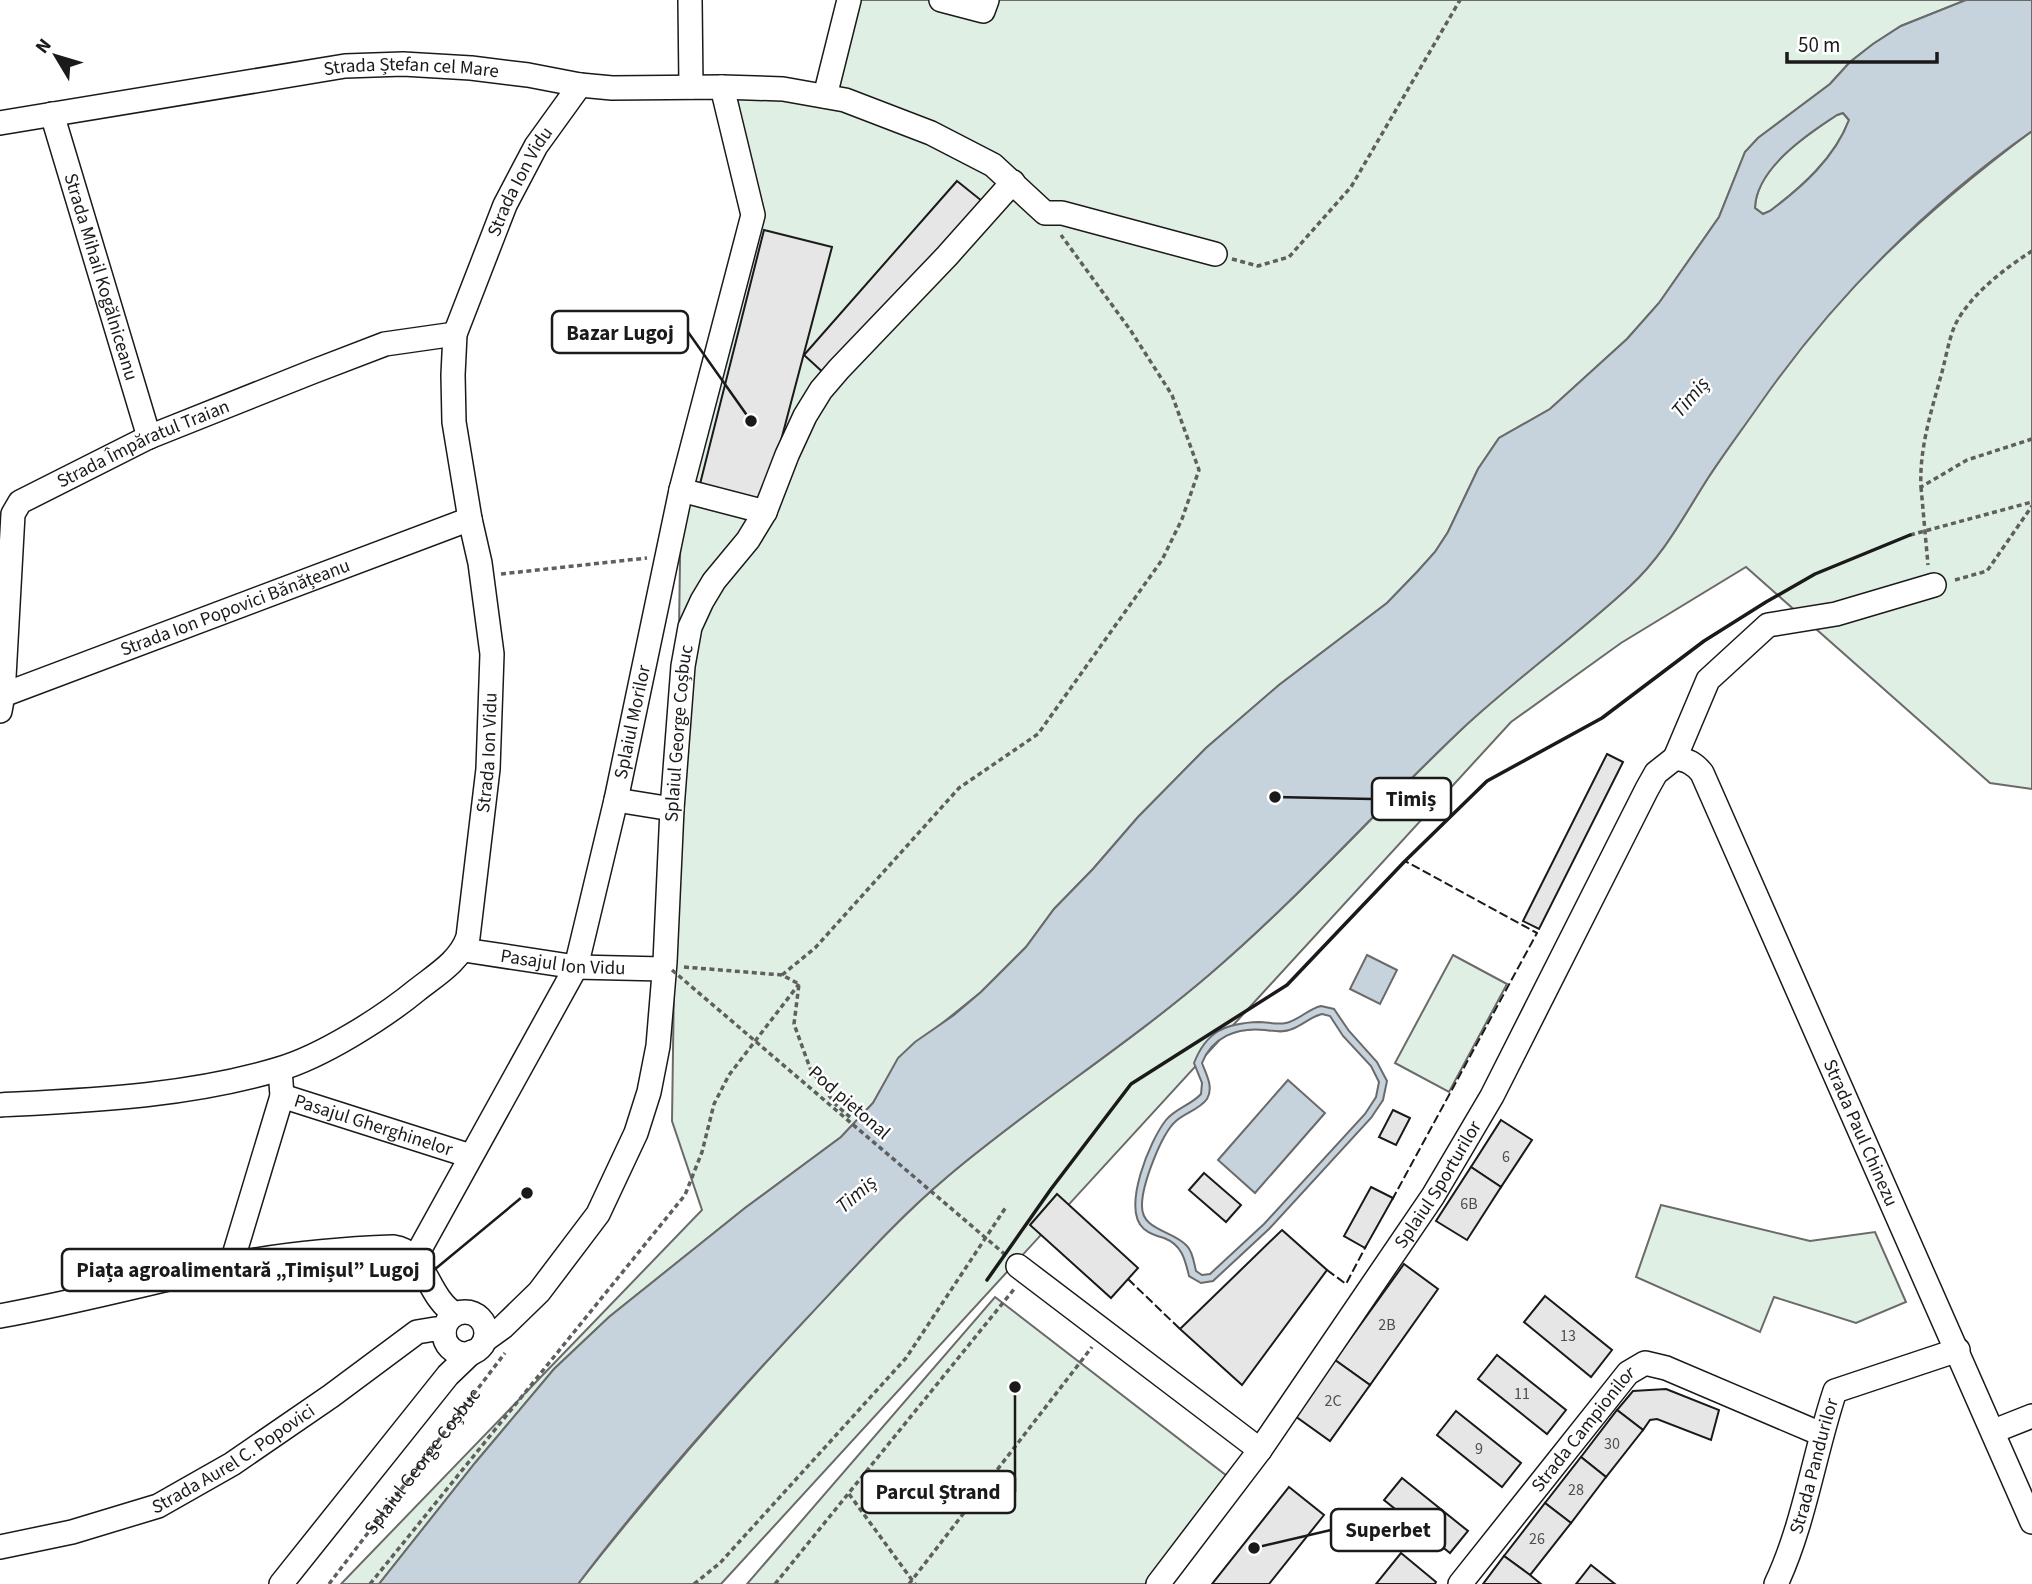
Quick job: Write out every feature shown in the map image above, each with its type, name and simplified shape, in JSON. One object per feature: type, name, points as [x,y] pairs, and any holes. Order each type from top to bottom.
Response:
[{"type":"street","points":[[690,0],[691,87]]},
{"type":"street","points":[[825,96],[849,0]]},
{"type":"street","points":[[941,0],[984,11],[987,0]]},
{"type":"street","name":"Strada Ștefan cel Mare","points":[[0,123],[345,66],[404,64],[471,68],[612,88],[783,89],[825,96],[873,109],[931,132],[993,165],[1045,213]]},
{"type":"street","name":"Strada Ion Vidu","points":[[464,950],[468,937],[488,769],[492,654],[480,564],[454,422],[455,334],[505,205],[536,146],[580,85]]},
{"type":"street","name":"Splaiul Morilor","points":[[415,1258],[576,967],[616,800],[681,490],[753,215],[722,87]]},
{"type":"street","name":"Strada Mihail Kogălniceanu","points":[[52,114],[149,437]]},
{"type":"street","name":"Splaiul George Coșbuc","points":[[281,1584],[448,1374],[461,1337],[503,1327],[539,1292],[598,1214],[636,1133],[649,1092],[658,1046],[668,969],[672,809],[683,666],[690,627],[714,581],[748,540],[765,512],[805,416],[821,390],[1013,182]]},
{"type":"street","points":[[1045,213],[1062,214],[1216,254]]},
{"type":"street","name":"Strada Împăratul Traian","points":[[1,703],[13,514],[20,502],[149,437],[385,344],[455,334]]},
{"type":"street","points":[[681,490],[765,512]]},
{"type":"street","name":"Strada Ion Popovici Bănățeanu","points":[[1,703],[470,519]]},
{"type":"street","points":[[1675,758],[1708,680],[1768,625],[1836,614],[1934,585]]},
{"type":"street","points":[[654,618],[690,627]]},
{"type":"street","name":"Strada Paul Chinezu","points":[[1675,758],[1695,764],[1702,773],[2032,1522]]},
{"type":"street","name":"Splaiul Sporturilor","points":[[1160,1583],[1260,1450],[1433,1196],[1492,1096],[1647,789],[1656,774],[1675,758]]},
{"type":"street","points":[[616,800],[672,809]]},
{"type":"street","points":[[0,1105],[162,1093],[280,1069],[368,1025],[411,995],[464,950]]},
{"type":"street","name":"Pasajul Ion Vidu","points":[[464,950],[576,967],[668,969]]},
{"type":"street","points":[[231,1265],[282,1096],[280,1069]]},
{"type":"street","name":"Pasajul Gherghinelor","points":[[282,1096],[464,1154]]},
{"type":"street","points":[[0,1316],[61,1305],[231,1265],[296,1254],[352,1248],[403,1248],[415,1258],[461,1337]]},
{"type":"street","points":[[1018,1265],[1260,1450]]},
{"type":"street","name":"Strada Aurel C. Popovici","points":[[0,1547],[72,1532],[159,1506],[232,1464],[331,1396],[417,1332],[435,1329],[461,1337]]},
{"type":"street","name":"Strada Pandurilor","points":[[1776,1584],[1788,1558],[1835,1391],[1958,1350]]},
{"type":"street","name":"Strada Campionilor","points":[[1460,1584],[1628,1373],[1645,1363],[1666,1368],[1821,1434]]},
{"type":"street","points":[[1994,1431],[2032,1416]]},
{"type":"path","points":[[1216,254],[1258,266],[1289,257],[1351,187],[1461,0]]},
{"type":"path","points":[[782,975],[815,948],[959,788],[1038,734],[1162,560],[1182,519],[1199,470],[1172,395],[1131,331],[1045,213]]},
{"type":"path","points":[[2032,251],[2016,261],[1974,298],[1955,326],[1927,428],[1920,469],[1928,564],[1934,585],[1987,571],[2032,504]]},
{"type":"path","points":[[1921,487],[1967,460],[2032,439]]},
{"type":"path","points":[[1910,535],[2032,504]]},
{"type":"path","points":[[496,575],[659,556]]},
{"type":"path","points":[[688,968],[782,975],[799,984]]},
{"type":"path","name":"Pod pietonal","points":[[668,969],[1018,1265]]},
{"type":"path","points":[[799,984],[794,1024],[810,1068],[835,1104],[851,1118]]},
{"type":"path","points":[[370,1584],[685,1195],[702,1152],[714,1104],[729,1074],[799,984]]},
{"type":"path","points":[[694,1584],[720,1563],[906,1358],[1006,1207]]},
{"type":"path","points":[[775,1584],[849,1494],[1018,1265]]},
{"type":"path","points":[[849,1494],[912,1583],[1104,1331]]},
{"type":"path","name":"Splaiul George Coșbuc","points":[[329,1584],[508,1350]]},
{"type":"green space","points":[[847,0],[1966,0],[1901,26],[1873,44],[1850,62],[1830,84],[1758,138],[1745,152],[1719,217],[1659,303],[1627,339],[1550,409],[1499,438],[1478,469],[1448,532],[1435,552],[1387,603],[1279,685],[1206,748],[1054,909],[1026,947],[981,992],[899,1058],[873,1103],[841,1137],[745,1208],[609,1317],[554,1369],[379,1584],[341,1584],[702,1210],[672,1121],[681,490],[753,215],[722,87],[825,96]]},
{"type":"green space","points":[[1843,113],[1849,120],[1843,134],[1816,171],[1770,211],[1763,214],[1755,208],[1764,179],[1773,166],[1812,132]]},
{"type":"green space","points":[[2032,131],[2032,789],[1990,783],[1746,567],[1621,643],[1511,722],[721,1584],[578,1584],[723,1410],[815,1309],[913,1208],[1012,1125],[1210,974],[1307,884],[1463,728],[1641,575],[1672,535],[1717,464],[1785,367],[1840,301],[1900,240]]},
{"type":"green space","points":[[1453,955],[1507,984],[1449,1092],[1395,1063]]},
{"type":"green space","points":[[1661,1205],[1810,1241],[1875,1232],[1906,1302],[1856,1323],[1774,1297],[1760,1332],[1636,1277]]},
{"type":"green space","points":[[995,1297],[1227,1476],[1145,1584],[747,1584]]},
{"type":"water","name":"Timiș","points":[[1966,0],[2032,0],[2032,131],[1956,189],[1920,221],[1885,254],[1820,325],[1714,468],[1663,549],[1641,575],[1463,728],[1307,884],[1210,974],[979,1151],[911,1210],[719,1414],[578,1584],[379,1584],[554,1369],[609,1317],[745,1208],[841,1137],[873,1103],[898,1058],[981,992],[1026,947],[1054,909],[1206,748],[1279,685],[1387,603],[1435,552],[1448,532],[1478,469],[1499,438],[1550,409],[1627,339],[1659,303],[1719,217],[1745,152],[1758,138],[1830,84],[1850,62],[1901,26]],"holes":[[[1843,113],[1849,120],[1835,147],[1805,182],[1770,211],[1763,214],[1755,208],[1764,180],[1785,154],[1837,115]]]},
{"type":"water","points":[[1367,955],[1397,970],[1380,1004],[1350,989]]},
{"type":"water","points":[[1316,1007],[1334,1009],[1349,1031],[1377,1062],[1387,1081],[1383,1100],[1371,1118],[1269,1229],[1213,1281],[1201,1283],[1189,1276],[1184,1258],[1175,1244],[1146,1231],[1138,1219],[1135,1206],[1140,1174],[1146,1158],[1166,1120],[1201,1094],[1202,1083],[1194,1063],[1211,1037],[1236,1024],[1286,1023]],"holes":[[[1318,1015],[1330,1016],[1343,1036],[1371,1066],[1379,1082],[1376,1097],[1365,1114],[1264,1224],[1210,1274],[1202,1275],[1196,1271],[1187,1246],[1152,1225],[1143,1214],[1145,1185],[1164,1137],[1176,1121],[1207,1099],[1210,1085],[1202,1063],[1206,1054],[1219,1040],[1245,1030],[1286,1031]]]},
{"type":"water","points":[[1288,1080],[1325,1113],[1255,1193],[1218,1160]]},
{"type":"building","points":[[957,181],[982,201],[827,376],[804,355]]},
{"type":"building","points":[[764,230],[832,247],[764,505],[699,488]]},
{"type":"building","points":[[1607,754],[1623,762],[1539,929],[1523,921]]},
{"type":"building","points":[[1393,1110],[1410,1118],[1396,1145],[1379,1137]]},
{"type":"building","points":[[1501,1120],[1532,1140],[1501,1187],[1471,1167]]},
{"type":"building","points":[[1471,1167],[1501,1187],[1467,1240],[1436,1221]]},
{"type":"building","points":[[1204,1173],[1241,1205],[1226,1222],[1189,1190]]},
{"type":"building","points":[[1371,1187],[1393,1198],[1365,1248],[1344,1236]]},
{"type":"building","points":[[1057,1194],[1138,1268],[1111,1298],[1030,1225]]},
{"type":"building","points":[[1282,1230],[1327,1270],[1242,1385],[1180,1329]]},
{"type":"building","points":[[1404,1264],[1438,1289],[1370,1385],[1335,1360]]},
{"type":"building","points":[[1545,1296],[1612,1350],[1591,1377],[1524,1322]]},
{"type":"building","points":[[1497,1355],[1566,1410],[1547,1434],[1478,1379]]},
{"type":"building","points":[[1335,1360],[1370,1385],[1330,1441],[1295,1416]]},
{"type":"building","points":[[1666,1389],[1719,1410],[1711,1440],[1657,1419],[1650,1420],[1643,1430],[1617,1410],[1633,1391]]},
{"type":"building","points":[[1617,1410],[1643,1430],[1606,1477],[1581,1457]]},
{"type":"building","points":[[1456,1411],[1521,1463],[1502,1487],[1437,1435]]},
{"type":"building","points":[[1581,1457],[1606,1477],[1571,1523],[1545,1503]]},
{"type":"building","points":[[1402,1478],[1468,1531],[1450,1553],[1384,1500]]},
{"type":"building","points":[[1289,1487],[1324,1515],[1269,1584],[1212,1584]]},
{"type":"building","points":[[1545,1503],[1571,1523],[1530,1575],[1504,1556]]},
{"type":"building","points":[[1401,1553],[1436,1582],[1435,1584],[1376,1584]]},
{"type":"building","points":[[1504,1556],[1530,1575],[1541,1584],[1483,1584]]},
{"type":"building","points":[[1591,1565],[1615,1584],[1576,1584]]},
{"type":"fence","points":[[1392,1200],[1537,933],[1405,861]]},
{"type":"fence","points":[[1327,1270],[1346,1284],[1366,1246]]},
{"type":"fence","points":[[1128,1279],[1180,1329]]},
{"type":"wall","points":[[987,1280],[1051,1189],[1131,1084],[1287,985],[1405,861],[1487,781],[1602,718],[1704,641],[1766,602],[1815,574],[1910,535]]},
{"type":"place","name":"Bazar Lugoj","points":[[751,421]]},
{"type":"place","name":"Timiș","points":[[1275,797]]},
{"type":"place","name":"Piața agroalimentară „Timișul” Lugoj","points":[[527,1193]]},
{"type":"place","name":"Parcul Ștrand","points":[[1015,1387]]},
{"type":"place","name":"Superbet","points":[[1254,1548]]}]
